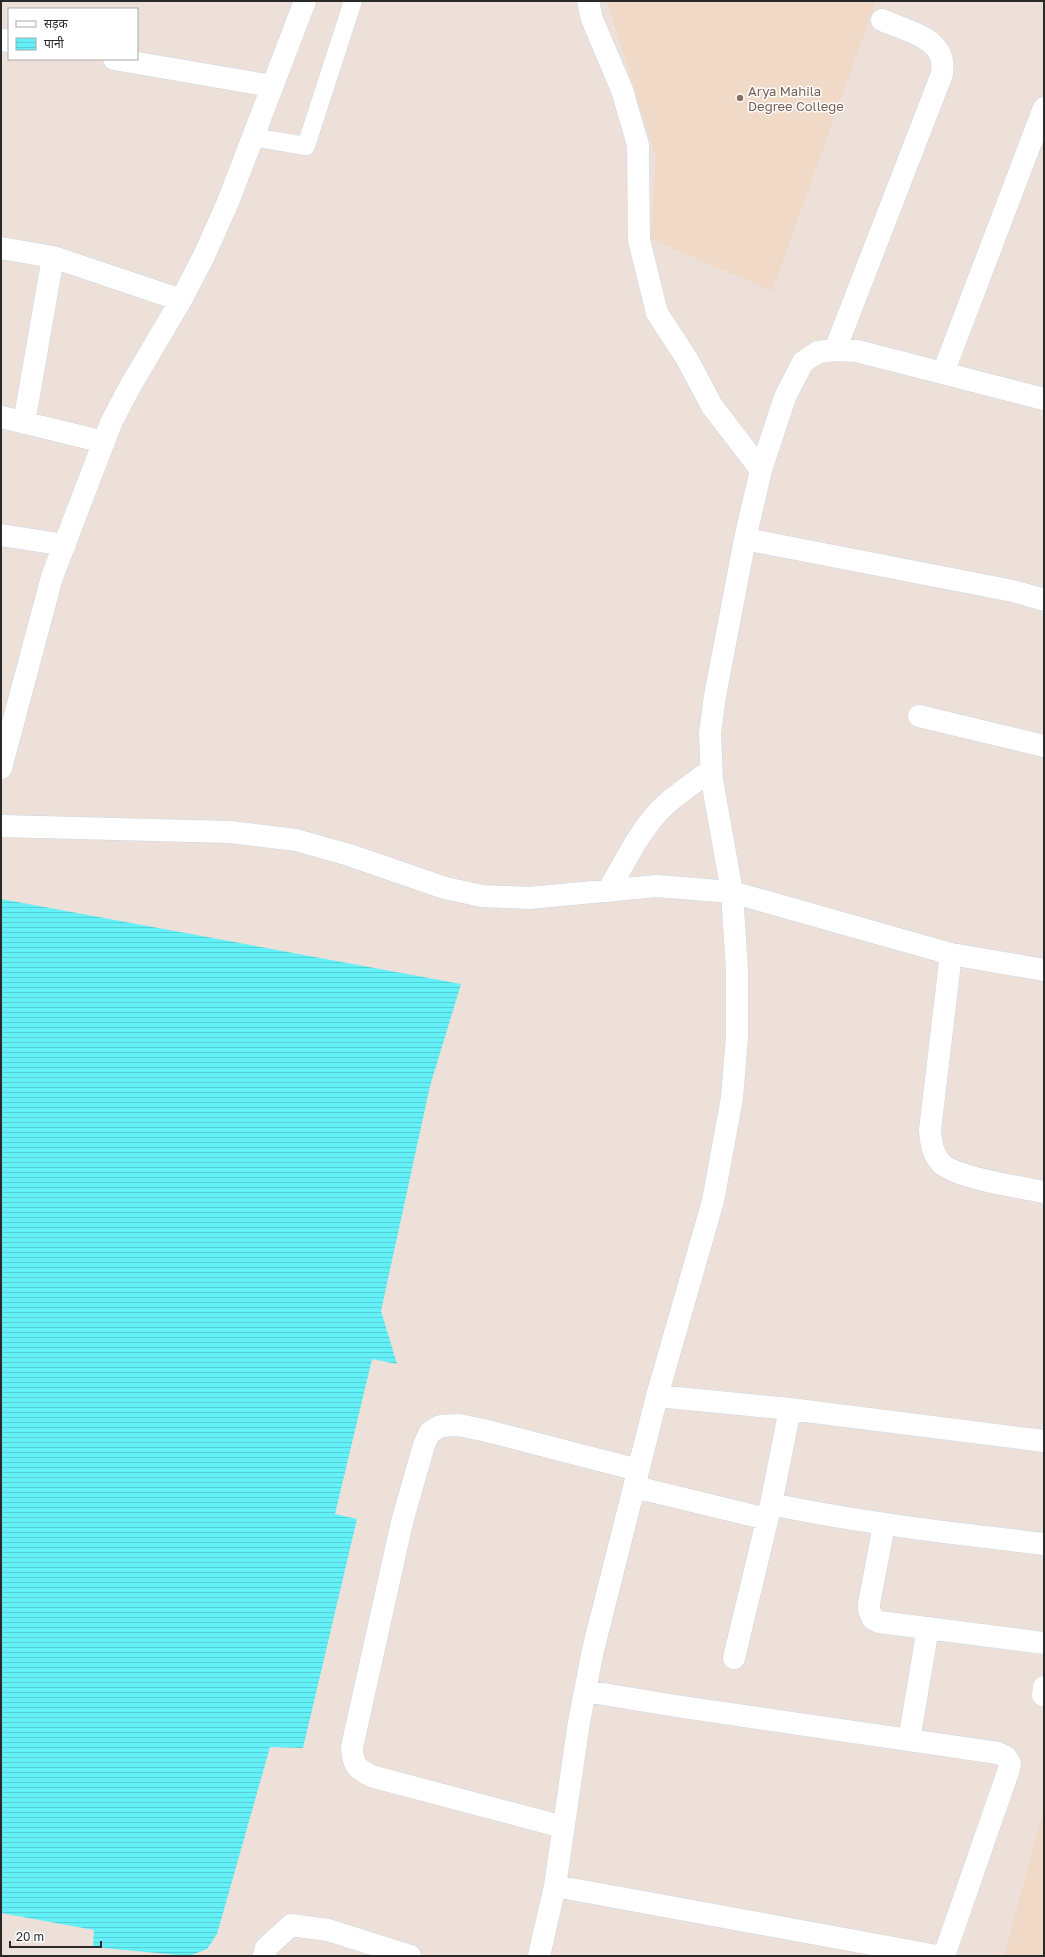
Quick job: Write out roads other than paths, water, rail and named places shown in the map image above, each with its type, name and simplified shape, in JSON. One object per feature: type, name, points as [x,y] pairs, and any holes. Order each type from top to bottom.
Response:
[{"type":"street","points":[[1,768],[52,577],[104,442],[128,390],[181,300],[203,258],[225,209],[305,1]]},
{"type":"street","points":[[588,1],[592,19],[622,90],[638,145],[639,240],[657,313],[687,359],[712,406],[761,470]]},
{"type":"street","points":[[835,350],[942,74],[942,61],[936,48],[928,40],[882,20]]},
{"type":"street","points":[[120,60],[272,86]]},
{"type":"street","points":[[943,374],[1044,108]]},
{"type":"street","points":[[1,248],[53,257],[181,300]]},
{"type":"street","points":[[24,423],[53,257]]},
{"type":"street","points":[[539,1956],[555,1886],[563,1827],[593,1650],[657,1396],[713,1201],[732,1098],[737,1037],[737,971],[732,892],[719,826],[711,770],[710,733],[715,696],[745,538],[761,470],[785,397],[803,362],[818,352],[835,350],[857,351],[1044,400]]},
{"type":"street","points":[[1,418],[104,442]]},
{"type":"street","points":[[1,535],[65,545]]},
{"type":"street","points":[[745,538],[1013,591],[1044,600]]},
{"type":"street","points":[[919,716],[1044,746]]},
{"type":"street","points":[[608,891],[641,834],[663,807],[711,770]]},
{"type":"street","points":[[1,826],[230,832],[296,840],[349,855],[445,888],[482,896],[529,898],[657,886],[732,892],[952,954],[1044,970]]},
{"type":"street","points":[[952,954],[930,1130],[932,1148],[940,1163],[962,1175],[1044,1192]]},
{"type":"street","points":[[657,1396],[790,1409],[1044,1441]]},
{"type":"street","points":[[734,1658],[769,1511],[790,1409]]},
{"type":"street","points":[[563,1827],[371,1776],[358,1769],[353,1760],[352,1747],[402,1522],[424,1445],[430,1432],[441,1426],[459,1425],[487,1431],[636,1479],[769,1511],[822,1515],[884,1525],[1044,1544]]},
{"type":"street","points":[[884,1525],[869,1604],[870,1615],[873,1619],[879,1622],[1044,1643]]},
{"type":"street","points":[[909,1740],[928,1628]]},
{"type":"street","points":[[585,1691],[998,1753],[1006,1756],[1010,1763],[1009,1769],[944,1956]]},
{"type":"street","points":[[555,1886],[937,1956]]},
{"type":"street","points":[[264,1956],[266,1948],[291,1925],[328,1930],[410,1956]]},
{"type":"lane","points":[[252,137],[306,146],[353,1]]},
{"type":"water","points":[[1,899],[461,984],[430,1086],[381,1311],[397,1364],[372,1359],[335,1514],[357,1519],[303,1748],[270,1747],[217,1934],[207,1949],[189,1956],[93,1947],[94,1930],[1,1913]]},
{"type":"place","name":"Arya Mahila Degree College","points":[[740,98]]}]
